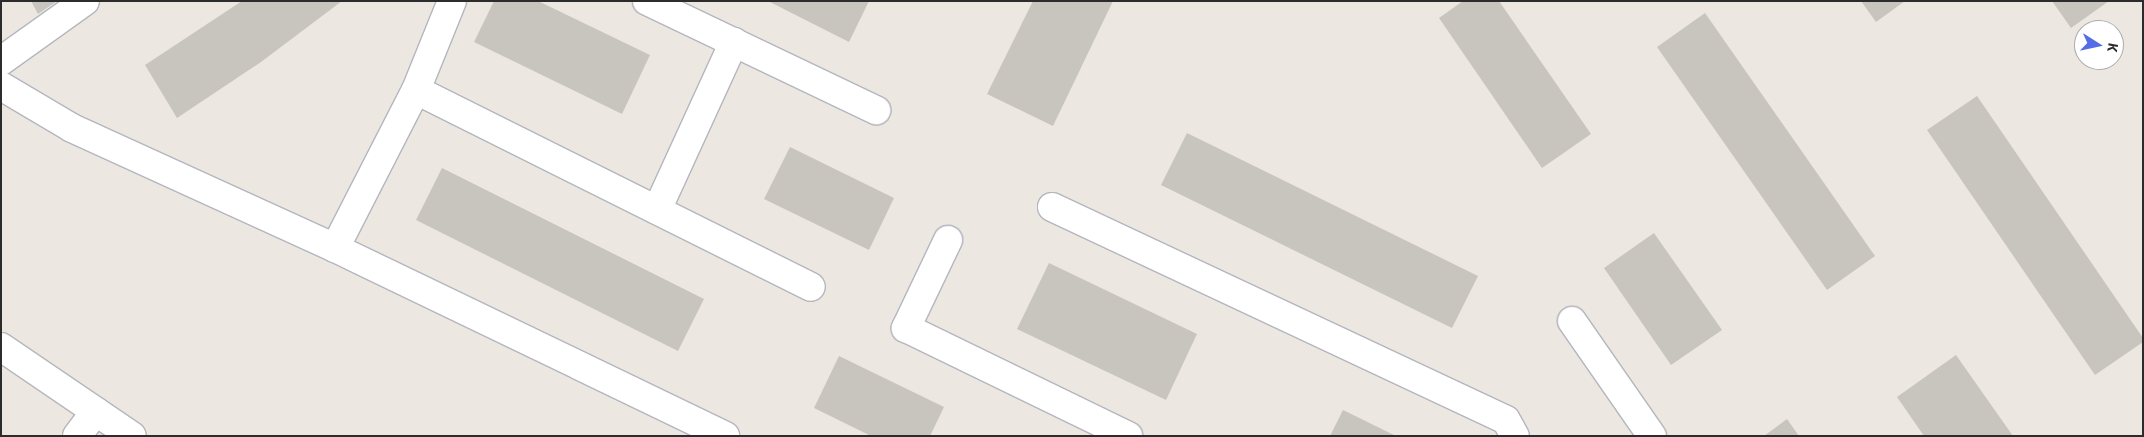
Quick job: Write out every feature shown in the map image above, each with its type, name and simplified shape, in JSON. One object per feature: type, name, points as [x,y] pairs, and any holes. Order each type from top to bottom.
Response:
[{"type":"street","points":[[1,61],[85,1]]},
{"type":"street","points":[[335,248],[416,90],[452,1]]},
{"type":"street","points":[[647,1],[876,110]]},
{"type":"street","points":[[657,210],[734,42]]},
{"type":"street","points":[[1,86],[72,128],[335,248],[725,436]]},
{"type":"street","points":[[416,90],[811,287]]},
{"type":"street","points":[[1052,207],[1506,420],[1515,436]]},
{"type":"street","points":[[948,240],[906,328],[1128,436]]},
{"type":"street","points":[[1572,321],[1652,436]]},
{"type":"street","points":[[1,347],[132,436]]},
{"type":"street","points":[[77,436],[96,411]]},
{"type":"building","points":[[31,1],[57,1],[38,14]]},
{"type":"building","points":[[242,1],[342,1],[261,62],[177,118],[145,65]]},
{"type":"building","points":[[494,1],[538,1],[650,55],[622,114],[474,42]]},
{"type":"building","points":[[768,1],[869,1],[849,42]]},
{"type":"building","points":[[1033,1],[1113,1],[1053,126],[987,94]]},
{"type":"building","points":[[1463,1],[1499,1],[1591,134],[1542,168],[1439,18]]},
{"type":"building","points":[[1861,1],[1905,1],[1876,22]]},
{"type":"building","points":[[2052,1],[2109,1],[2082,20],[2074,20],[2074,26],[2071,28]]},
{"type":"building","points":[[1705,13],[1875,256],[1827,290],[1657,47]]},
{"type":"building","points":[[1977,96],[2143,338],[2143,342],[2095,375],[1927,130]]},
{"type":"building","points":[[1187,133],[1478,276],[1452,328],[1161,185]]},
{"type":"building","points":[[790,147],[894,198],[869,250],[764,199]]},
{"type":"building","points":[[442,168],[704,299],[678,351],[416,220]]},
{"type":"building","points":[[1654,233],[1722,330],[1671,365],[1604,268]]},
{"type":"building","points":[[1049,263],[1197,334],[1166,400],[1017,329]]},
{"type":"building","points":[[1956,355],[2013,436],[1924,436],[1897,397]]},
{"type":"building","points":[[839,356],[944,407],[930,436],[871,436],[814,408]]},
{"type":"building","points":[[1343,410],[1396,436],[1330,436]]},
{"type":"building","points":[[1787,419],[1799,436],[1764,436]]}]
